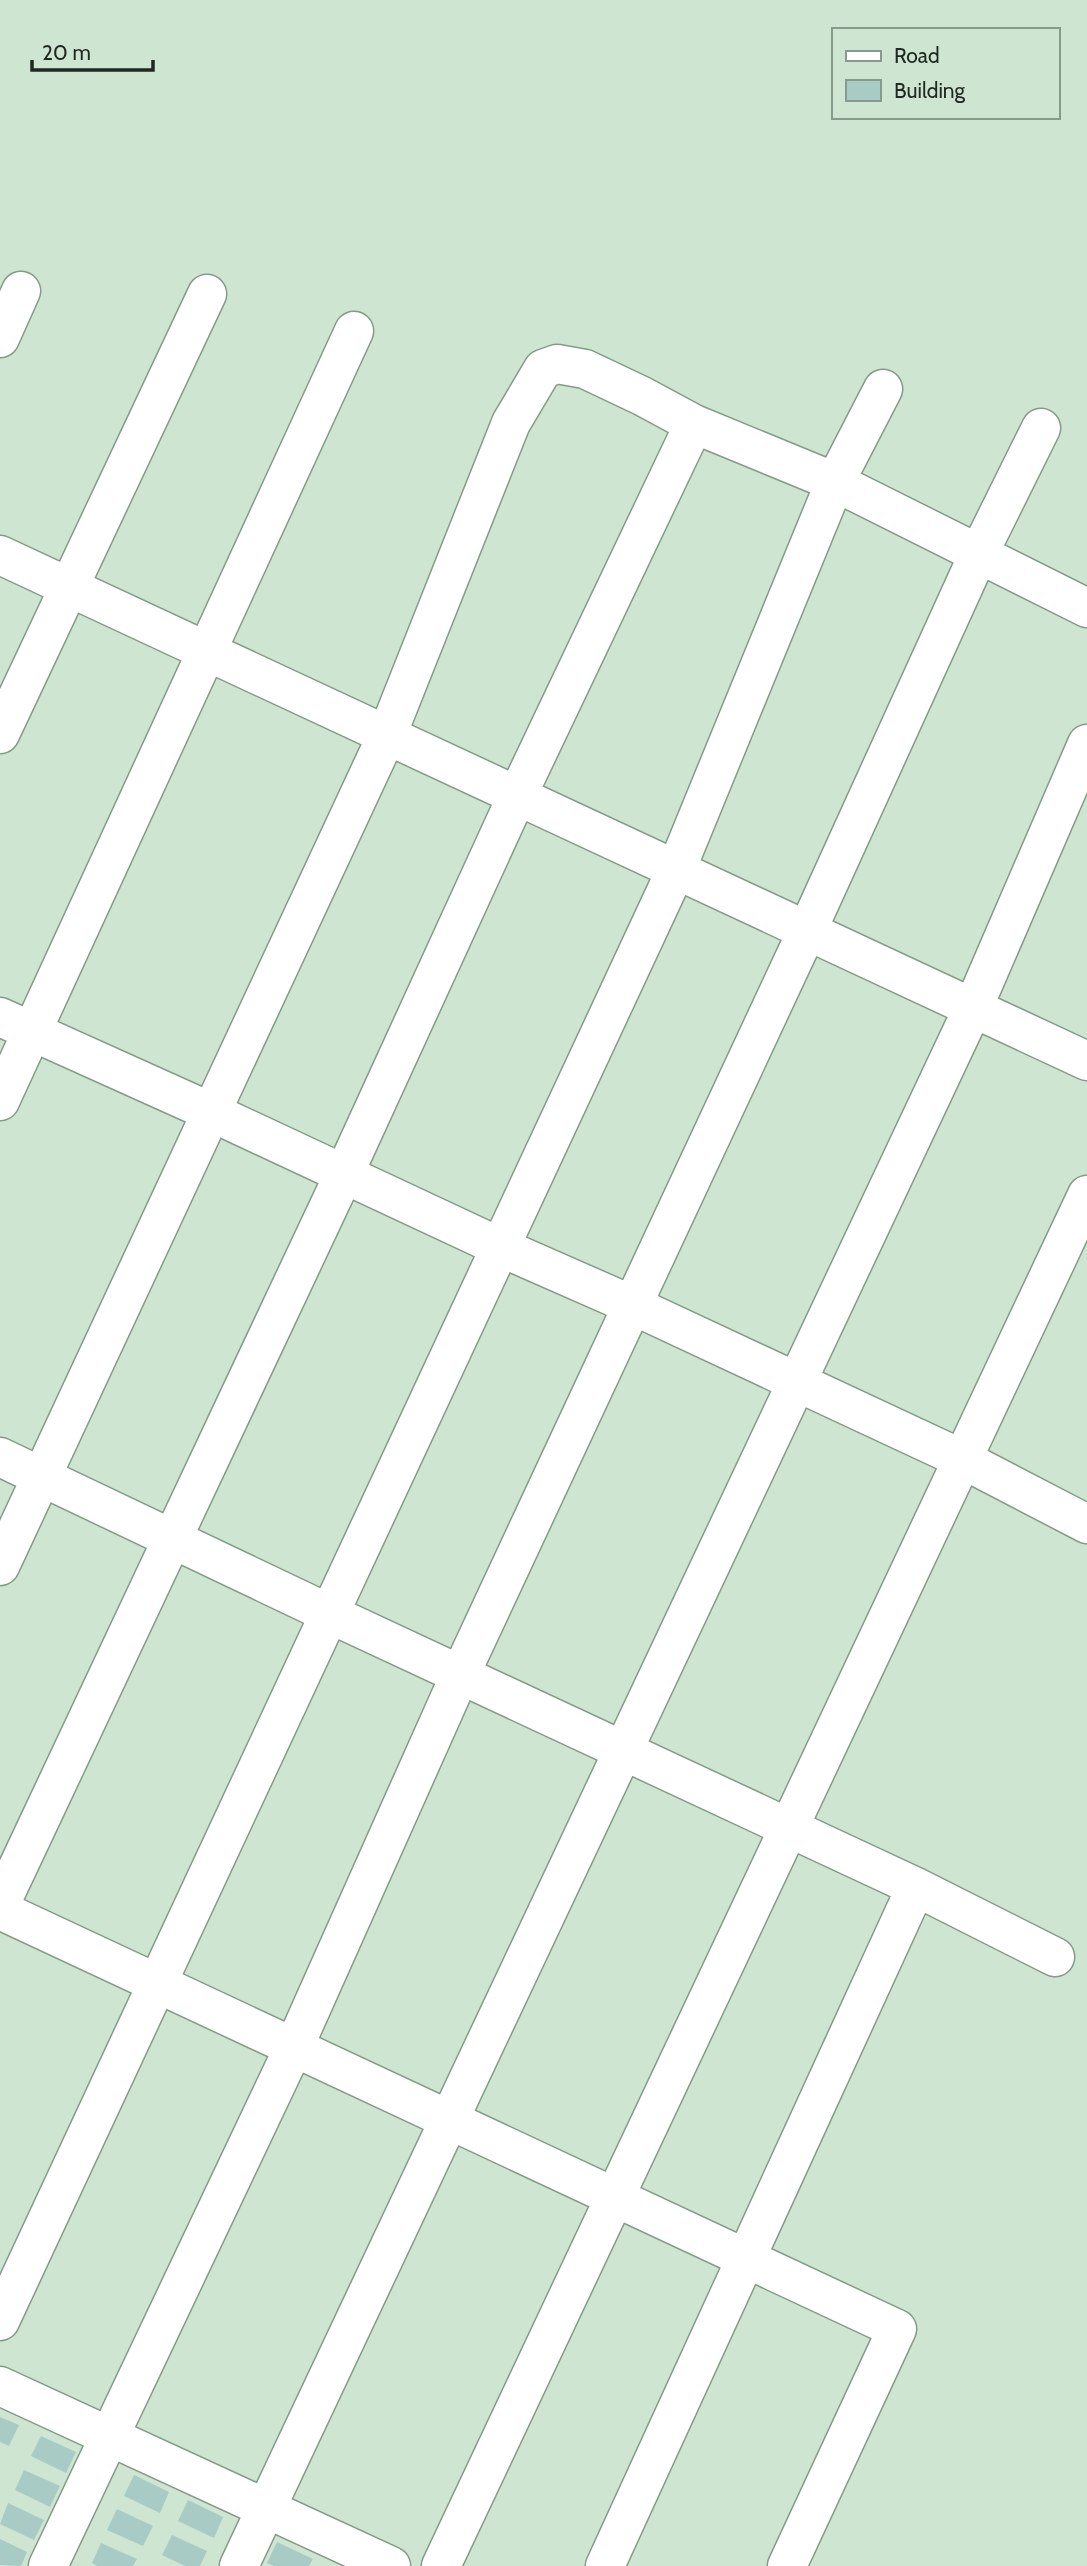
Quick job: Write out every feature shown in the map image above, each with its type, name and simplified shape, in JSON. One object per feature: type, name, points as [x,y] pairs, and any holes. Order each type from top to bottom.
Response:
[{"type":"street","points":[[0,338],[21,291]]},
{"type":"street","points":[[0,734],[207,293]]},
{"type":"street","points":[[0,1101],[16,1025],[209,652],[354,331]]},
{"type":"street","points":[[0,1566],[387,735],[511,423],[543,369],[557,364],[585,369],[694,425],[835,482],[1087,608]]},
{"type":"street","points":[[0,2321],[676,870],[835,482],[883,389]]},
{"type":"street","points":[[694,425],[517,796],[344,1174],[0,1908],[897,2329],[787,2566]]},
{"type":"street","points":[[48,2566],[293,2047],[460,1675],[807,931],[979,553],[1041,428]]},
{"type":"street","points":[[0,555],[1087,1061]]},
{"type":"street","points":[[239,2566],[973,1008],[1087,744]]},
{"type":"street","points":[[16,1025],[796,1381],[962,1459],[1087,1524]]},
{"type":"street","points":[[441,2566],[1087,1195]]},
{"type":"street","points":[[0,1457],[916,1887],[1055,1957]]},
{"type":"street","points":[[606,2566],[916,1887]]},
{"type":"street","points":[[0,2385],[391,2566]]},
{"type":"building","points":[[0,2417],[19,2425],[9,2446],[0,2442]]},
{"type":"building","points":[[41,2436],[76,2452],[66,2473],[31,2456]]},
{"type":"building","points":[[24,2470],[60,2486],[50,2507],[15,2490]]},
{"type":"building","points":[[134,2475],[169,2492],[160,2513],[124,2496]]},
{"type":"building","points":[[188,2500],[223,2517],[214,2538],[178,2521]]},
{"type":"building","points":[[8,2503],[44,2520],[34,2540],[0,2524]]},
{"type":"building","points":[[117,2509],[153,2526],[143,2546],[107,2530]]},
{"type":"building","points":[[172,2535],[207,2551],[200,2566],[185,2566],[162,2555]]},
{"type":"building","points":[[0,2539],[27,2552],[21,2566],[0,2565]]},
{"type":"building","points":[[277,2542],[313,2559],[309,2566],[274,2566],[267,2563]]},
{"type":"building","points":[[101,2543],[137,2559],[133,2566],[97,2566],[92,2563]]}]
